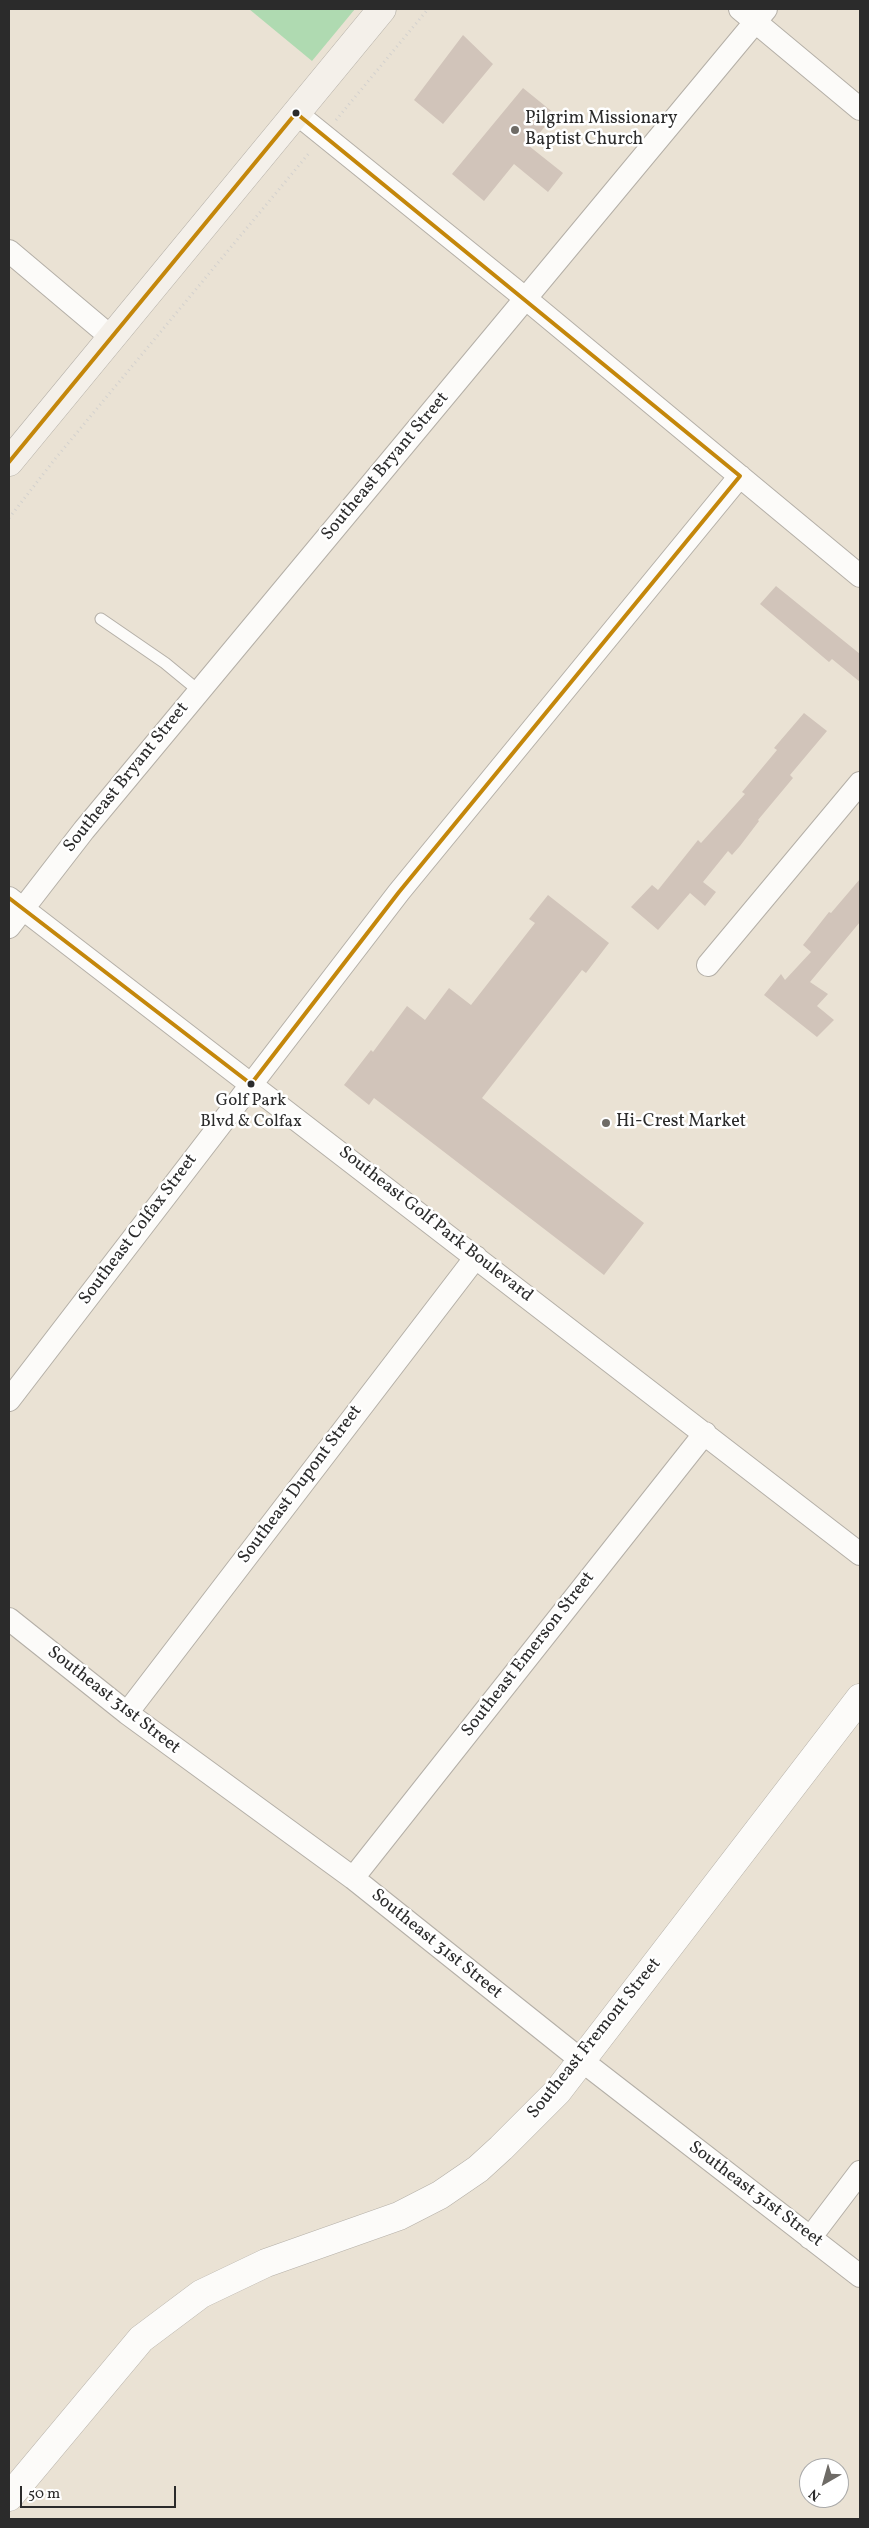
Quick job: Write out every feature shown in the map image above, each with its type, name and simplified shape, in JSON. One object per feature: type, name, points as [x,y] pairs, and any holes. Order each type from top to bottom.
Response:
[{"type":"main road","points":[[9,462],[382,9]]},
{"type":"street","points":[[754,13],[860,109]]},
{"type":"street","name":"Southeast Bryant Street","points":[[9,927],[16,903],[84,830],[525,298],[754,13]]},
{"type":"street","points":[[296,113],[525,298],[860,576]]},
{"type":"street","points":[[9,251],[111,337]]},
{"type":"street","name":"Southeast Colfax Street","points":[[9,1400],[399,892],[740,476]]},
{"type":"street","points":[[708,965],[860,783]]},
{"type":"street","name":"Southeast Golf Park Boulevard","points":[[16,903],[705,1432],[860,1554]]},
{"type":"street","name":"Southeast Dupont Street","points":[[127,1712],[476,1257]]},
{"type":"street","name":"Southeast Emerson Street","points":[[353,1878],[705,1432]]},
{"type":"street","name":"Southeast 31st Street","points":[[9,1619],[127,1712],[353,1878],[581,2060],[860,2276]]},
{"type":"street","name":"Southeast Fremont Street","points":[[9,2497],[141,2340],[201,2294],[266,2263],[398,2216],[440,2195],[478,2169],[530,2121],[558,2091],[860,1698]]},
{"type":"street","points":[[810,2238],[860,2172]]},
{"type":"lane","points":[[101,619],[165,663],[199,691]]},
{"type":"path","points":[[9,518],[55,459],[428,9]]},
{"type":"green space","points":[[249,9],[355,9],[312,61]]},
{"type":"building","points":[[463,35],[493,64],[443,124],[414,100]]},
{"type":"building","name":"Pilgrim Missionary Baptist Church","points":[[523,88],[555,114],[529,146],[563,173],[548,192],[514,164],[484,201],[452,174]]},
{"type":"building","points":[[776,586],[860,654],[860,682],[832,659],[829,662],[760,604]]},
{"type":"building","points":[[804,713],[827,731],[790,775],[793,778],[758,820],[740,846],[732,855],[728,851],[703,882],[716,892],[705,906],[690,893],[658,930],[631,907],[652,885],[658,890],[698,840],[701,843],[745,794],[742,792],[777,750],[774,748]]},
{"type":"building","points":[[860,879],[860,922],[810,982],[828,994],[817,1006],[834,1020],[817,1037],[764,995],[781,974],[785,980],[811,952],[803,945],[829,912],[831,913]]},
{"type":"building","points":[[548,895],[609,943],[586,973],[582,970],[482,1098],[644,1223],[604,1275],[374,1098],[369,1105],[344,1085],[371,1050],[373,1052],[407,1006],[425,1020],[449,988],[471,1005],[535,923],[529,919]]},
{"type":"transit line","points":[[296,113],[740,476]]},
{"type":"transit line","points":[[9,462],[296,113]]},
{"type":"transit line","points":[[251,1084],[399,892],[740,476]]},
{"type":"transit line","points":[[9,898],[251,1084]]},
{"type":"place","name":"Pilgrim Missionary Baptist Church","points":[[515,130]]},
{"type":"place","name":"Golf Park Blvd & Colfax","points":[[251,1084]]},
{"type":"place","name":"Hi-Crest Market","points":[[606,1123]]}]
